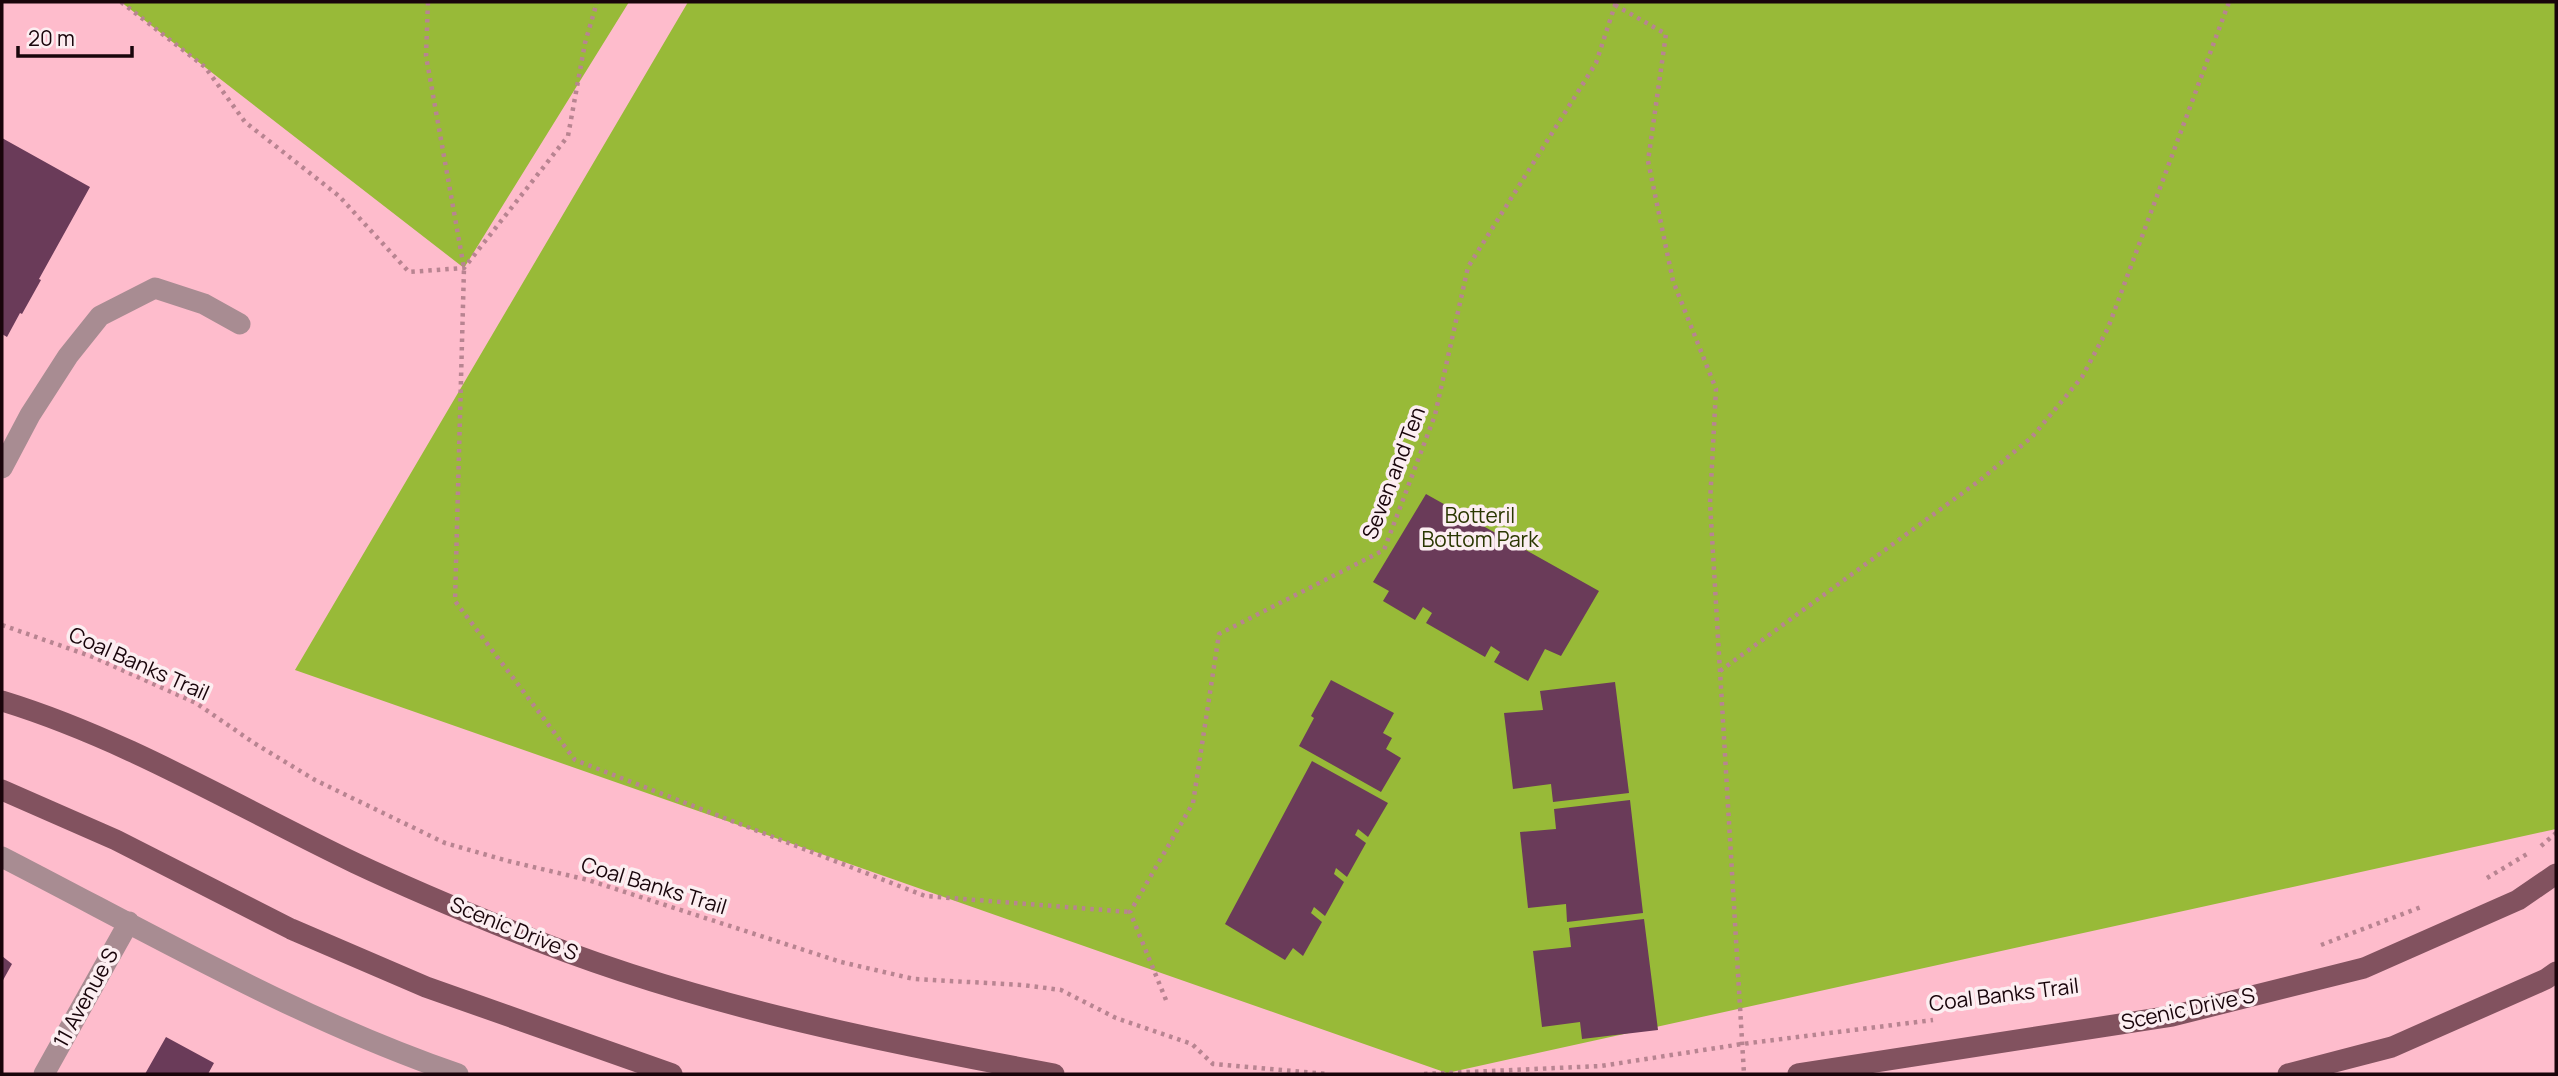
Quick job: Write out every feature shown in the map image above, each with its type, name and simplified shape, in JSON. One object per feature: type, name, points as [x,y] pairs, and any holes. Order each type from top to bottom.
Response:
[{"type":"main road","name":"Scenic Drive S","points":[[2,701],[54,717],[148,758],[356,863],[512,931],[641,979],[853,1034],[1054,1074]]},
{"type":"main road","points":[[2,790],[116,840],[291,929],[426,987],[672,1074]]},
{"type":"main road","name":"Scenic Drive S","points":[[1798,1074],[2172,1016],[2364,968],[2518,900],[2556,874]]},
{"type":"main road","points":[[2288,1074],[2392,1047],[2546,979],[2556,972]]},
{"type":"street","points":[[2,468],[30,415],[62,366],[100,316],[155,288],[204,304],[240,324]]},
{"type":"street","points":[[2,857],[129,922],[207,966],[399,1054],[458,1074]]},
{"type":"street","name":"11 Avenue S","points":[[44,1074],[129,922]]},
{"type":"path","points":[[121,2],[205,67],[245,122],[339,196],[409,272],[464,268],[568,136],[585,43],[597,2]]},
{"type":"path","points":[[428,2],[426,56],[464,268],[454,601],[575,760],[925,896],[1130,912],[1166,1000]]},
{"type":"path","points":[[1720,671],[1979,481],[2032,437],[2082,377],[2108,328],[2229,2]]},
{"type":"path","points":[[1616,4],[1666,34],[1648,161],[1673,281],[1716,388],[1710,503],[1744,1074]]},
{"type":"path","name":"Seven and Ten","points":[[1130,912],[1193,803],[1219,634],[1384,550],[1435,415],[1468,267],[1596,64],[1616,4]]},
{"type":"path","name":"Coal Banks Trail","points":[[2,625],[93,657],[196,703],[254,743],[316,780],[445,842],[508,861],[589,880],[841,962],[914,979],[1062,990],[1116,1018],[1192,1044],[1213,1064],[1327,1074]]},
{"type":"path","points":[[2481,881],[2547,842],[2556,833]]},
{"type":"path","points":[[2315,947],[2431,903]]},
{"type":"path","name":"Coal Banks Trail","points":[[1424,1074],[1601,1066],[1742,1044],[1944,1018]]},
{"type":"green space","points":[[121,2],[629,2],[464,268]]},
{"type":"green space","name":"Botteril Bottom Park","points":[[688,2],[2556,2],[2556,829],[1447,1073],[295,670]]},
{"type":"building","points":[[2,138],[90,187],[39,279],[41,280],[7,337],[2,334]]},
{"type":"building","points":[[1426,494],[1599,591],[1561,656],[1545,649],[1528,681],[1494,662],[1500,652],[1491,646],[1485,657],[1426,623],[1432,613],[1423,607],[1415,620],[1383,601],[1389,591],[1373,582]]},
{"type":"building","points":[[1331,680],[1394,713],[1383,733],[1392,738],[1386,749],[1401,758],[1381,792],[1299,746],[1314,718],[1311,716]]},
{"type":"building","points":[[1615,682],[1629,793],[1553,802],[1551,784],[1513,789],[1504,713],[1543,710],[1540,691]]},
{"type":"building","points":[[1312,761],[1388,803],[1368,837],[1358,829],[1355,835],[1366,843],[1347,877],[1336,868],[1334,874],[1344,882],[1325,916],[1314,907],[1311,913],[1322,922],[1303,956],[1293,948],[1285,960],[1225,924]]},
{"type":"building","points":[[1630,800],[1643,913],[1567,922],[1566,904],[1528,908],[1520,832],[1556,829],[1554,809]]},
{"type":"building","points":[[1644,919],[1658,1030],[1582,1039],[1580,1022],[1542,1027],[1533,951],[1571,947],[1569,928]]},
{"type":"building","points":[[2,956],[12,964],[2,982]]},
{"type":"building","points":[[166,1037],[214,1063],[208,1074],[145,1074]]}]
